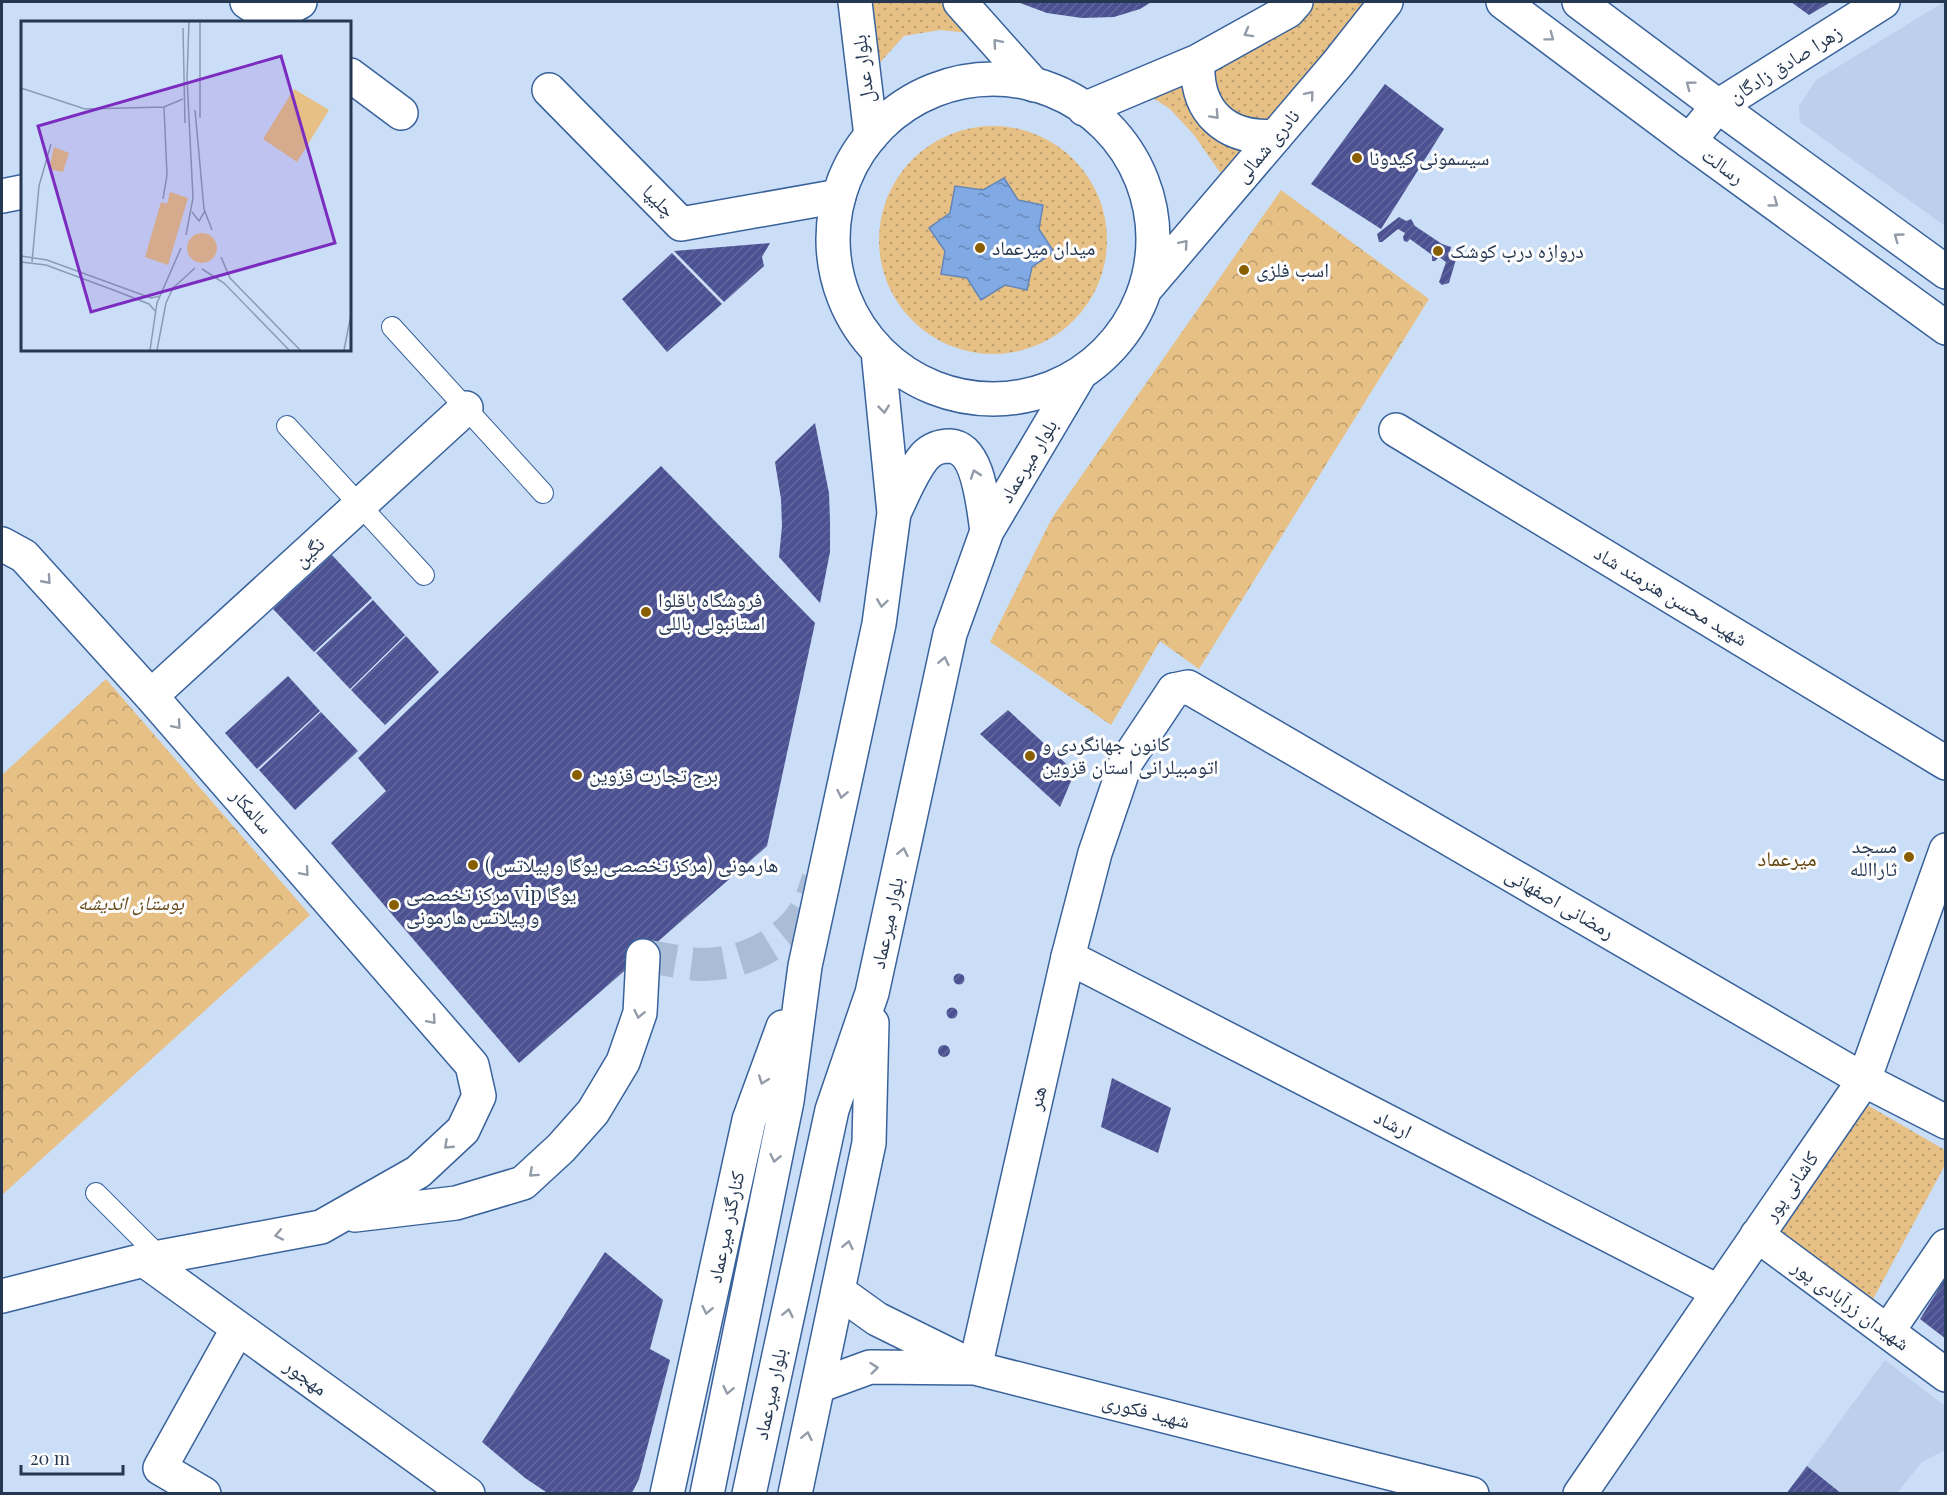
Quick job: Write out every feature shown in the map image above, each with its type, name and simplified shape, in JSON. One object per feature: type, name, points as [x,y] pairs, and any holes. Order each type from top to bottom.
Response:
[{"type":"street","points":[[264,14],[300,2]]},
{"type":"street","name":"بلوار عدل","points":[[855,2],[871,136]]},
{"type":"street","points":[[960,2],[1034,85]]},
{"type":"street","points":[[1084,109],[1198,62],[1288,11],[1296,2]]},
{"type":"street","name":"نادری شمالی","points":[[1146,288],[1338,63],[1386,2]]},
{"type":"street","name":"رسالت","points":[[1503,2],[1946,328]]},
{"type":"street","points":[[1579,2],[1946,272]]},
{"type":"street","name":"زهرا صادق زادگان","points":[[1689,141],[1718,106],[1883,2]]},
{"type":"street","points":[[1198,62],[1197,77],[1200,93],[1207,107],[1217,119],[1230,129],[1245,135],[1276,136]]},
{"type":"street","points":[[351,76],[401,113]]},
{"type":"street","points":[[974,81],[1004,81],[1034,85],[1060,95],[1104,124],[1134,165],[1145,188],[1151,213],[1153,238],[1146,288],[1135,313],[1120,336],[1102,357],[1080,374],[1056,386],[1029,395],[1002,399],[975,398],[948,393],[922,383],[899,369],[878,351],[860,329],[837,279],[833,251],[833,223],[839,196],[851,164],[871,136],[892,115],[917,98],[945,87],[974,81]]},
{"type":"street","name":"چلیپا","points":[[549,90],[681,224],[839,196]]},
{"type":"street","points":[[2,196],[21,192]]},
{"type":"street","points":[[707,1494],[787,1101],[805,966],[879,624],[894,513],[878,351]]},
{"type":"street","name":"بلوار میرعماد","points":[[749,1494],[832,1110],[872,993],[950,634],[987,531],[1080,374]]},
{"type":"street","name":"نگین","points":[[151,696],[466,408]]},
{"type":"street","name":"شهید محسن هنرمند شاد","points":[[1396,430],[1946,763]]},
{"type":"street","points":[[894,513],[924,457],[939,446],[955,447],[969,457],[978,479],[987,531]]},
{"type":"street","name":"سالمکار","points":[[2,544],[24,555],[151,696],[472,1065],[479,1096],[463,1130],[418,1172],[340,1217]]},
{"type":"street","name":"رمضانی اصفهانی","points":[[1174,690],[1188,687],[1864,1080],[1946,1122]]},
{"type":"street","name":"هنر","points":[[975,1368],[1068,957],[1095,853],[1126,762],[1174,690]]},
{"type":"street","name":"کاشانی پور","points":[[1580,1494],[1864,1080],[1946,850]]},
{"type":"street","points":[[3,1293],[152,1259],[321,1227],[340,1217],[456,1203],[523,1183],[561,1148],[593,1112],[623,1062],[640,1014],[643,956]]},
{"type":"street","name":"ارشاد","points":[[1068,957],[1719,1292]]},
{"type":"street","name":"کنارگذر میرعماد","points":[[667,1494],[749,1120],[805,966]]},
{"type":"street","points":[[795,1494],[869,1143],[872,993]]},
{"type":"street","name":"شهیدان زرآبادی پور","points":[[1757,1235],[1946,1374]]},
{"type":"street","points":[[1888,1331],[1946,1246]]},
{"type":"street","name":"مهجور","points":[[152,1259],[238,1328],[468,1494]]},
{"type":"street","points":[[838,1291],[878,1319],[975,1368]]},
{"type":"street","points":[[204,1494],[160,1468],[238,1328]]},
{"type":"street","name":"شهید فکوری","points":[[818,1386],[870,1367],[975,1368],[1472,1494]]},
{"type":"lane","points":[[392,327],[543,493]]},
{"type":"lane","points":[[287,426],[424,575]]},
{"type":"lane","points":[[96,1193],[152,1259]]},
{"type":"shaded area","points":[[1946,2],[1945,226],[1800,122],[1799,106],[1816,80]]},
{"type":"shaded area","points":[[1885,1360],[1945,1406],[1945,1450],[1922,1462],[1897,1493],[1786,1494]]},
{"type":"green space","points":[[855,2],[960,2],[990,35],[940,30],[904,36],[864,80]]},
{"type":"green space","points":[[1296,2],[1386,2],[1231,188],[1194,135],[1170,109],[1136,87]]},
{"type":"green space","points":[[982,126],[1004,126],[1037,134],[1074,159],[1099,196],[1107,229],[1105,262],[1099,284],[1074,321],[1037,346],[1004,354],[982,354],[949,346],[912,321],[887,284],[879,251],[879,229],[887,196],[912,159],[949,134]]},
{"type":"green space","points":[[1281,190],[1429,299],[1199,669],[1160,641],[1111,725],[990,642],[1052,518]]},
{"type":"green space","name":"بوستان اندیشه","points":[[106,679],[310,915],[2,1195],[2,775]]},
{"type":"green space","points":[[1862,1102],[1945,1150],[1945,1165],[1872,1301],[1774,1228]]},
{"type":"water","points":[[1004,178],[1018,200],[1043,205],[1039,229],[1054,252],[1032,267],[1027,290],[1005,285],[981,300],[967,278],[941,274],[945,251],[929,228],[950,213],[955,186],[983,190]]},
{"type":"building","points":[[1791,2],[1831,2],[1809,15]]},
{"type":"building","points":[[1020,3],[1150,3],[1140,9],[1114,17],[1082,18],[1047,13]]},
{"type":"building","points":[[1385,84],[1444,129],[1381,229],[1311,184]]},
{"type":"building","name":"دروازه درب کوشک","points":[[1399,217],[1406,221],[1411,219],[1415,226],[1442,244],[1451,247],[1450,252],[1457,256],[1449,283],[1442,285],[1439,282],[1446,262],[1439,257],[1432,261],[1432,255],[1410,239],[1407,242],[1404,241],[1405,233],[1398,229],[1379,242],[1377,234]]},
{"type":"building","points":[[770,243],[762,257],[764,266],[724,302],[674,251]]},
{"type":"building","points":[[672,253],[722,304],[667,352],[622,299]]},
{"type":"building","points":[[815,423],[829,493],[830,521],[830,552],[820,603],[779,557],[782,526],[781,499],[775,462]]},
{"type":"building","name":"برج تجارت قزوین","points":[[661,466],[815,623],[767,846],[519,1063],[331,843],[386,791],[358,758]]},
{"type":"building","points":[[332,555],[372,598],[314,652],[273,609]]},
{"type":"building","points":[[373,600],[405,635],[350,689],[316,653]]},
{"type":"building","points":[[406,636],[439,672],[385,725],[351,690]]},
{"type":"building","points":[[288,676],[320,711],[257,769],[225,733]]},
{"type":"building","name":"کانون جهانگردی و اتومبیلرانی استان قزوین","points":[[1008,710],[1075,772],[1060,807],[980,734]]},
{"type":"building","points":[[321,712],[358,751],[295,810],[259,770]]},
{"type":"building","points":[[959,973],[965,979],[959,985],[953,979]]},
{"type":"building","points":[[952,1008],[956,1009],[956,1017],[952,1018],[948,1017],[947,1013],[948,1009]]},
{"type":"building","points":[[944,1045],[950,1051],[944,1057],[938,1051]]},
{"type":"building","points":[[1112,1078],[1171,1108],[1158,1153],[1101,1127]]},
{"type":"building","points":[[605,1252],[663,1300],[650,1349],[670,1360],[639,1479],[633,1491],[630,1494],[549,1494],[525,1478],[482,1442]]},
{"type":"building","points":[[1946,1277],[1946,1339],[1920,1319]]},
{"type":"building","points":[[1807,1466],[1842,1494],[1786,1494]]},
{"type":"tunnel","points":[[643,956],[694,964],[710,964],[743,958],[759,951],[774,943],[799,920],[809,903],[818,879]]},
{"type":"place","name":"سیسمونی کیدونا","points":[[1357,158]]},
{"type":"place","name":"میدان میرعماد","points":[[980,248]]},
{"type":"place","name":"دروازه درب کوشک","points":[[1438,251]]},
{"type":"place","name":"اسب فلزی","points":[[1244,270]]},
{"type":"place","name":"فروشگاه باقلوا استانبولی باللی","points":[[646,612]]},
{"type":"place","name":"کانون جهانگردی و اتومبیلرانی استان قزوین","points":[[1030,756]]},
{"type":"place","name":"برج تجارت قزوین","points":[[577,775]]},
{"type":"place","name":"مسجد ثاراالله","points":[[1909,857]]},
{"type":"place","name":"هارمونی (مرکز تخصصی یوگا و پیلاتس )","points":[[473,865]]},
{"type":"place","name":"مرکز تخصصی vip یوگا و پیلاتس هارمونی","points":[[394,905]]},
{"type":"district","name":"میرعماد","points":[[1787,859]]}]
